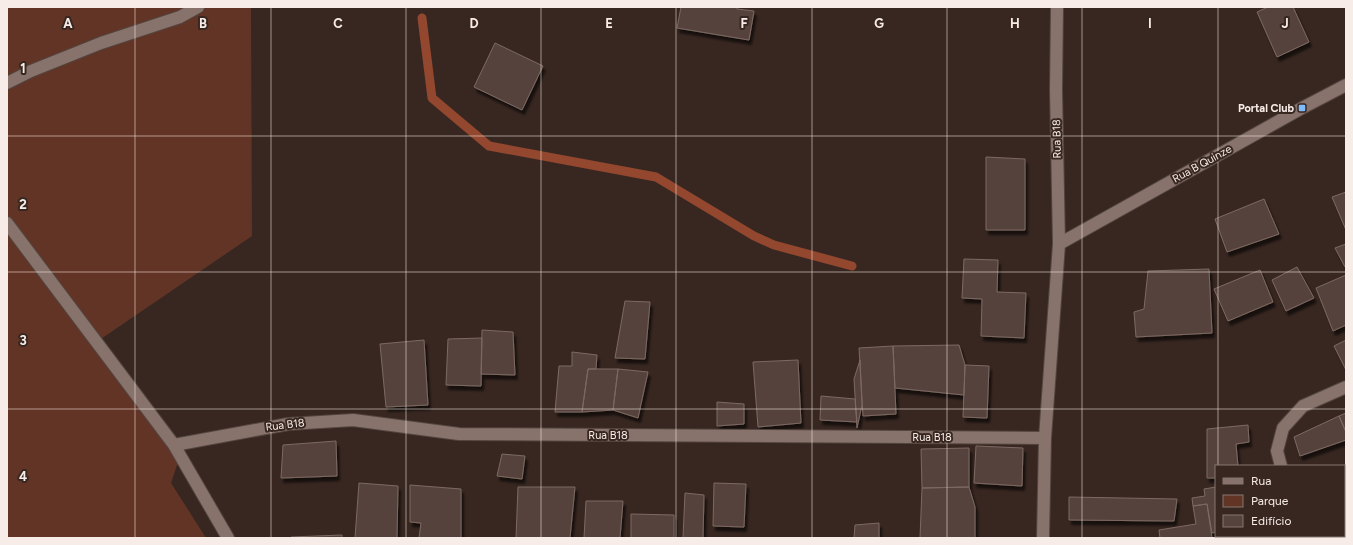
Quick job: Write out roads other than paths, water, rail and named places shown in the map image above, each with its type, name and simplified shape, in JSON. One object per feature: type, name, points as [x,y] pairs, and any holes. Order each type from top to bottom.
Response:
[{"type":"street","points":[[7,83],[31,71],[102,43],[180,17],[198,7]]},
{"type":"street","name":"Rua B18","points":[[1043,538],[1046,438],[1058,244],[1056,90],[1057,7]]},
{"type":"street","name":"Rua B Quinze","points":[[1058,244],[1346,85]]},
{"type":"street","points":[[7,223],[174,444],[228,538]]},
{"type":"street","points":[[1281,465],[1277,451],[1283,428],[1303,406],[1346,387]]},
{"type":"street","name":"Rua B18","points":[[174,444],[288,424],[353,420],[459,434],[1046,438]]},
{"type":"waterway","points":[[422,18],[432,98],[489,146],[656,177],[754,236],[774,245],[852,266]]},
{"type":"place","name":"Portal Club","points":[[1302,108]]}]
